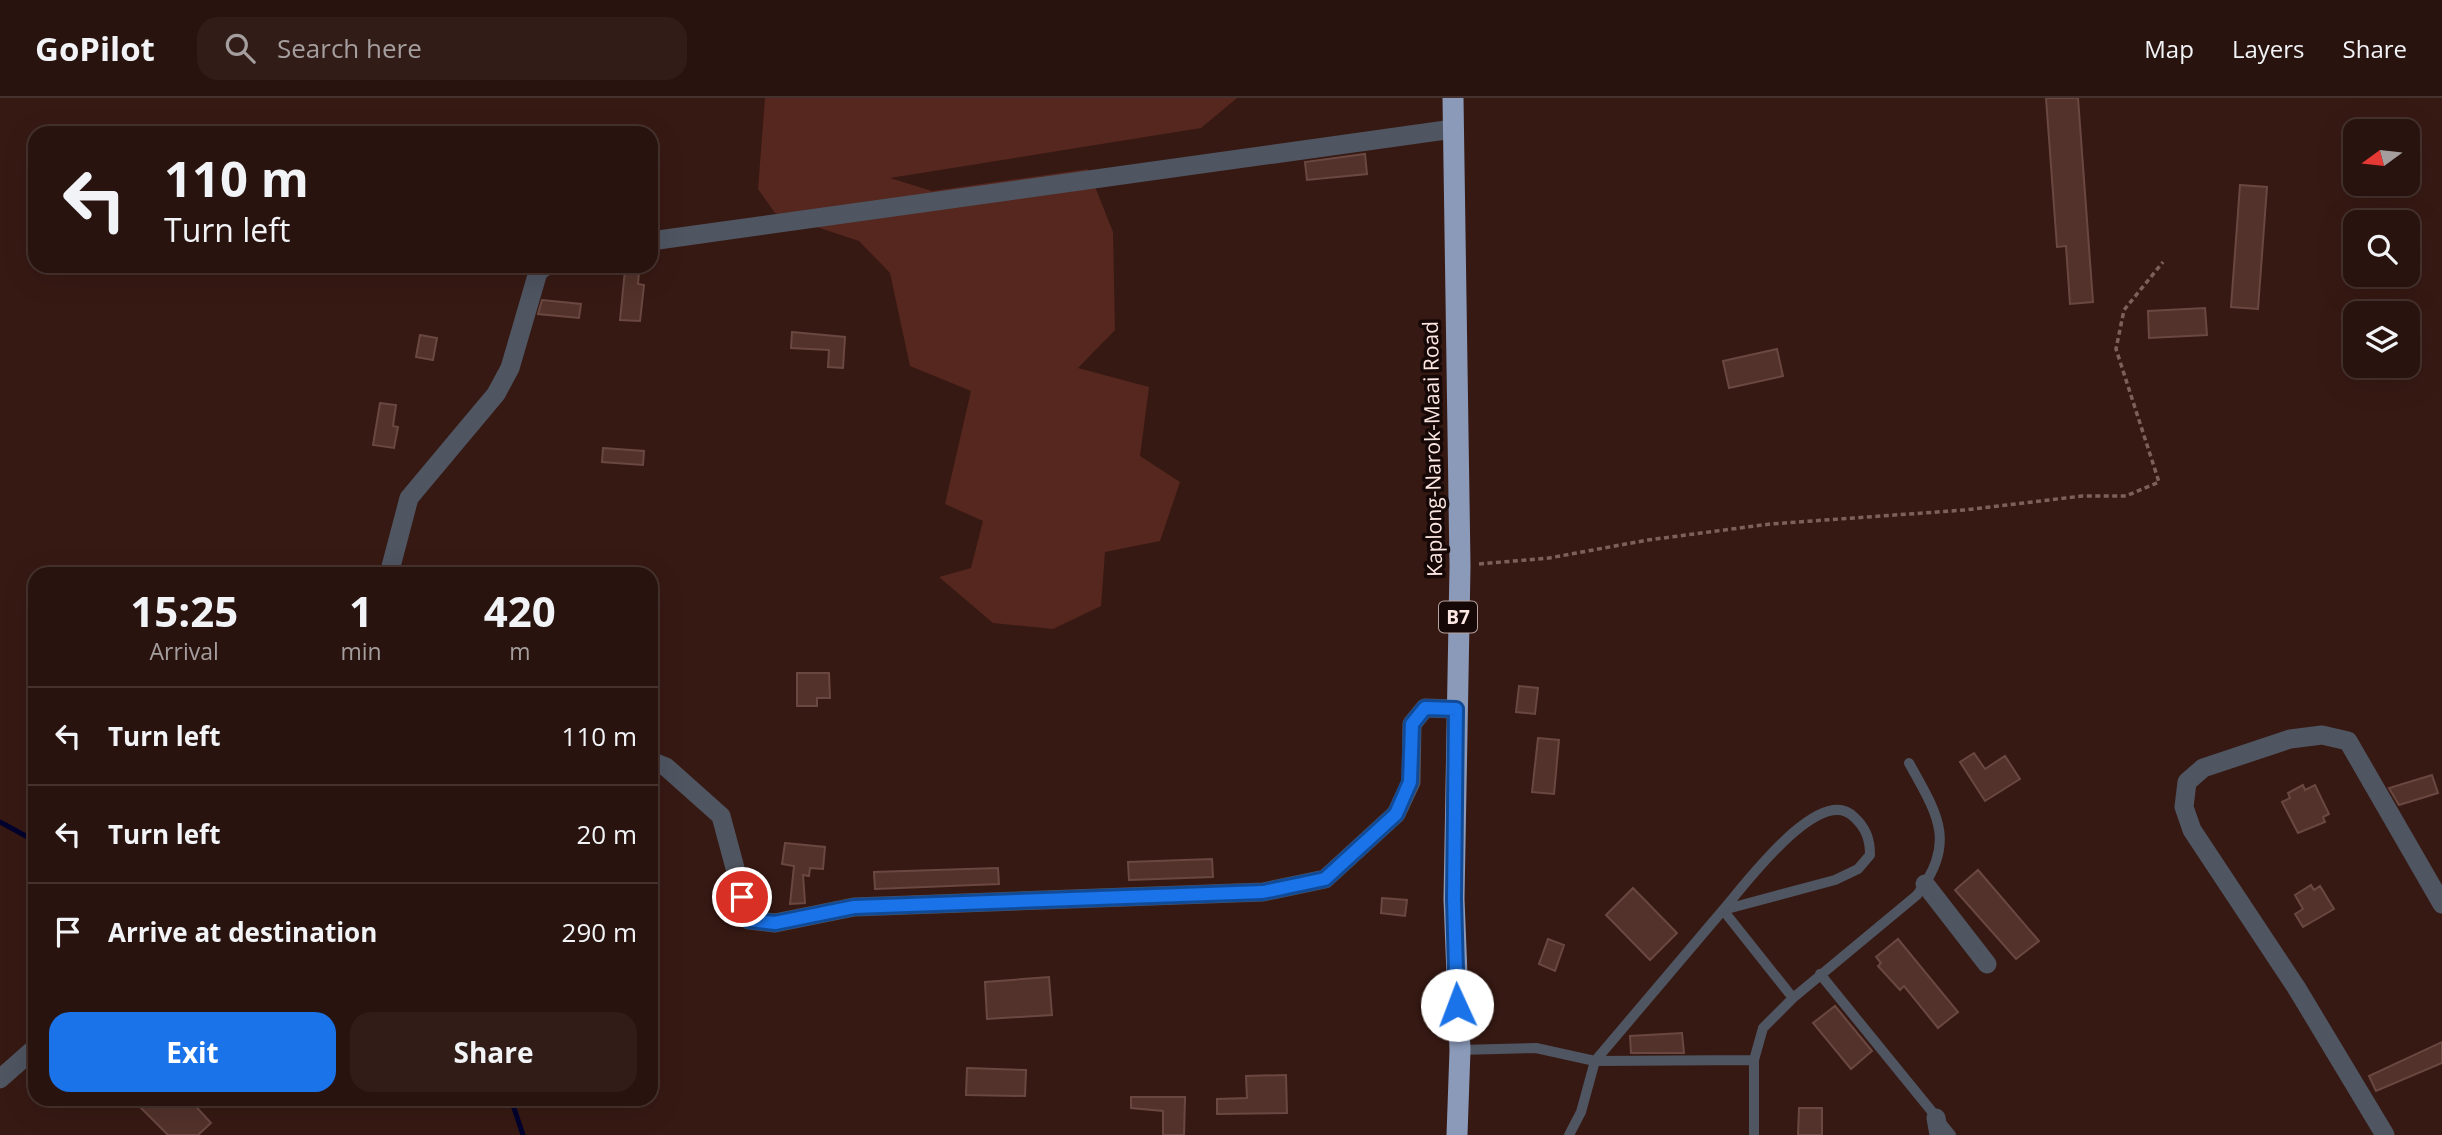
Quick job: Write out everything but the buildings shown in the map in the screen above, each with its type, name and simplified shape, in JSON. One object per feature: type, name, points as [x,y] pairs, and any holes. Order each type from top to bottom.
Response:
[{"type":"highway","name":"Kaplong-Narok-Maai Road","points":[[1453,98],[1460,566],[1454,899],[1460,1050],[1457,1135]]},
{"type":"street","points":[[658,240],[1453,128]]},
{"type":"street","points":[[391,567],[409,498],[496,394],[510,368],[525,325],[538,273]]},
{"type":"street","points":[[658,764],[666,767],[721,816],[749,920],[775,923],[854,907],[1263,892],[1325,879],[1396,814],[1410,782],[1412,724],[1425,708],[1456,709]]},
{"type":"street","points":[[2385,1135],[2296,987],[2192,830],[2184,807],[2187,782],[2203,768],[2290,739],[2322,735],[2348,741],[2442,904]]},
{"type":"street","points":[[1925,884],[1987,964]]},
{"type":"street","points":[[0,1079],[28,1054]]},
{"type":"lane","points":[[1754,1135],[1755,1060],[1763,1028],[1820,974],[1917,895],[1933,874],[1941,852],[1940,827],[1909,763]]},
{"type":"lane","points":[[1569,1135],[1581,1112],[1595,1061],[1723,910],[1793,832],[1810,818],[1832,808],[1849,812],[1864,826],[1870,842],[1870,855],[1858,869],[1835,880],[1723,910]]},
{"type":"lane","points":[[1723,910],[1793,998]]},
{"type":"lane","points":[[1820,974],[1937,1126],[1951,1135]]},
{"type":"lane","points":[[1460,1050],[1536,1048],[1595,1061],[1755,1060]]},
{"type":"path","points":[[1460,566],[1549,558],[1648,540],[1770,524],[1965,510],[2082,495],[2126,496],[2159,482],[2116,349],[2124,310],[2163,262]]},
{"type":"shaded area","points":[[765,98],[1237,98],[1201,128],[890,178],[932,191],[1088,169],[1113,232],[1115,330],[1078,368],[1149,387],[1140,456],[1180,482],[1160,541],[1105,552],[1101,606],[1053,629],[993,623],[939,577],[971,568],[983,521],[945,504],[971,391],[910,366],[890,273],[859,241],[775,213],[758,189]]},
{"type":"waterway","points":[[0,822],[28,837]]},
{"type":"waterway","points":[[513,1106],[523,1135]]},
{"type":"route","points":[[742,897],[749,920],[775,923],[854,907],[1263,892],[1325,879],[1396,814],[1410,782],[1412,724],[1425,708],[1456,709],[1454,899],[1457,1005]]}]
